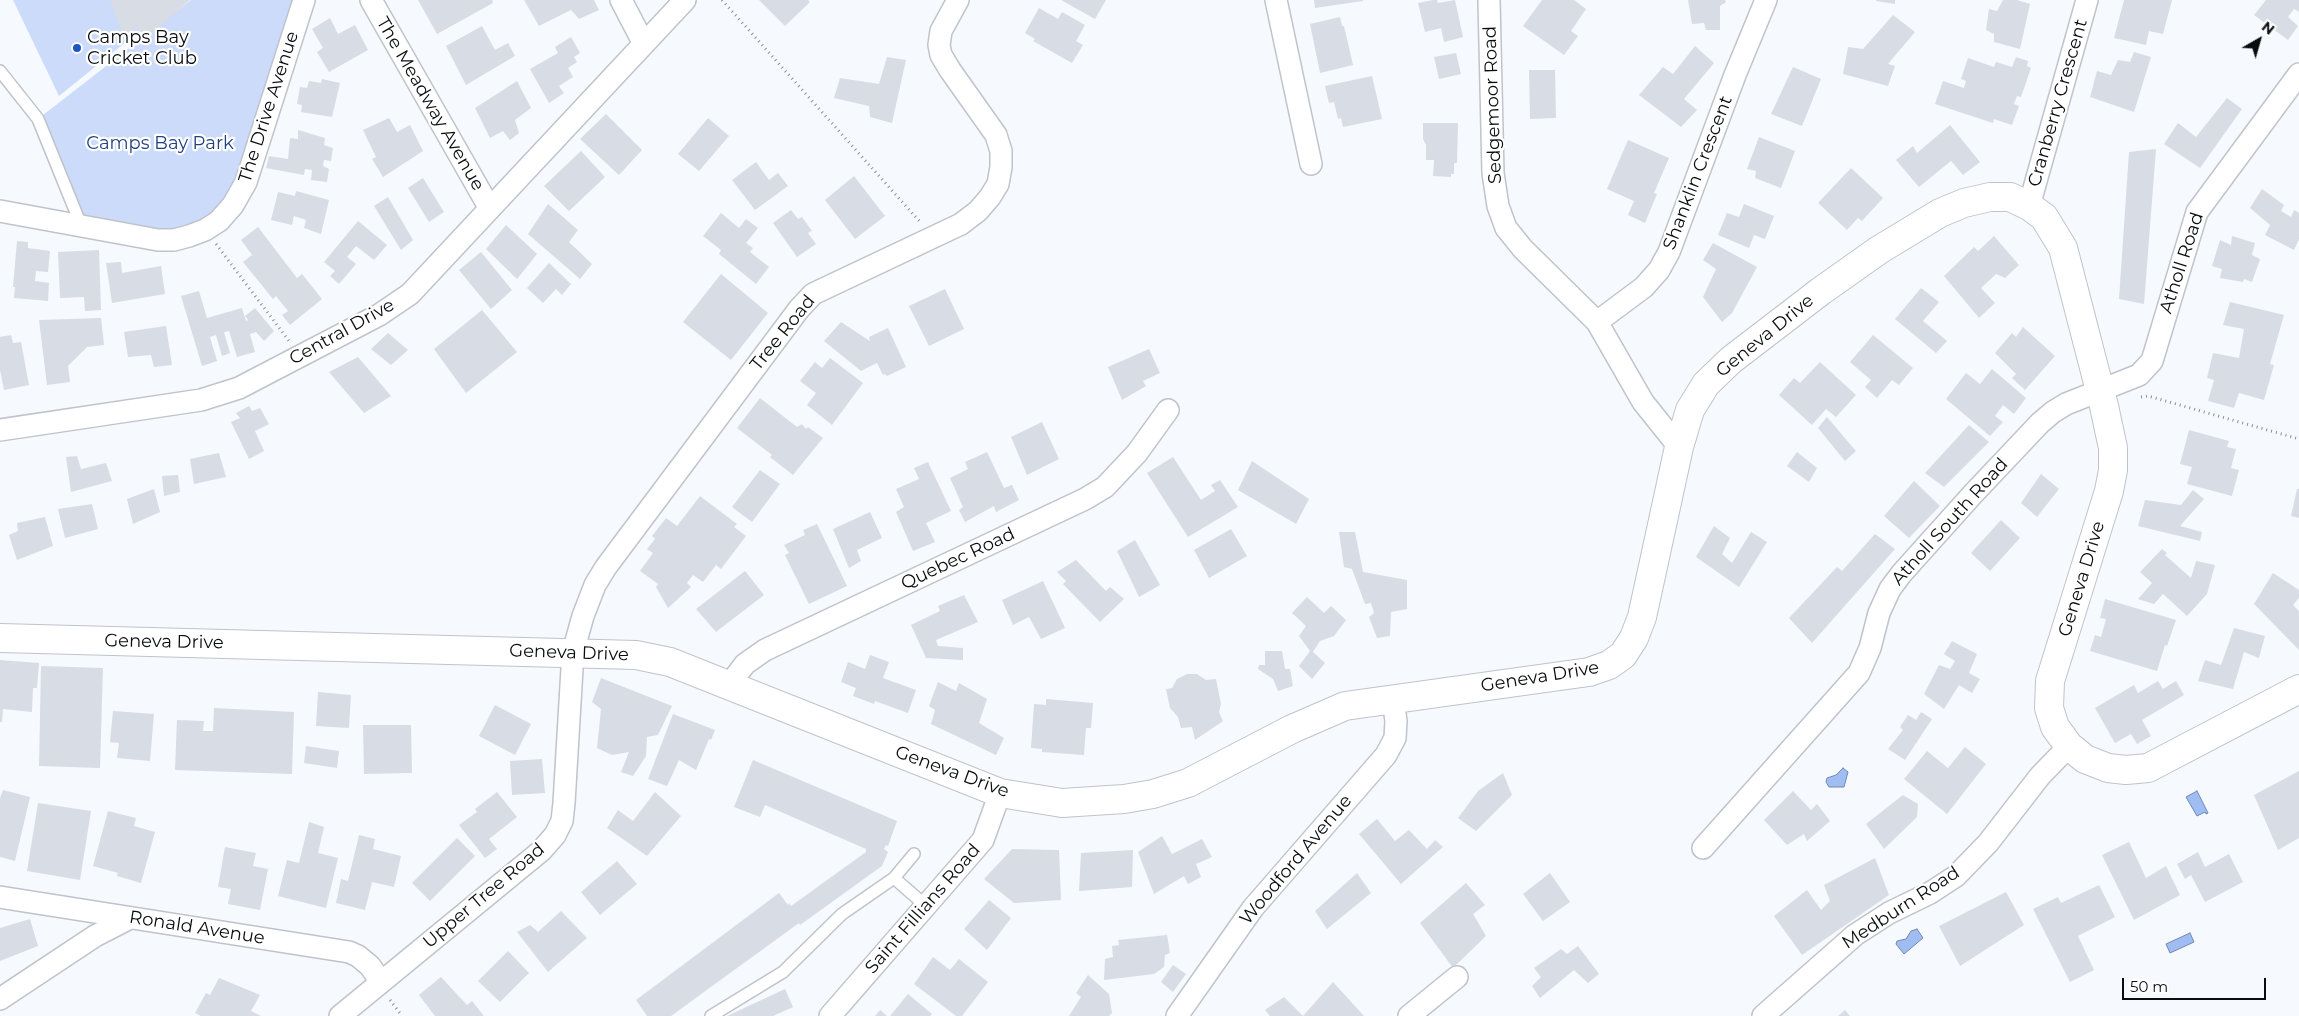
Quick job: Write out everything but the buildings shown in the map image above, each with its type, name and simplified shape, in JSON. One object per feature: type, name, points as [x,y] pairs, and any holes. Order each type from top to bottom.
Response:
[{"type":"street","name":"The Drive Avenue","points":[[0,211],[158,240],[174,240],[205,230],[219,220],[233,205],[246,182],[304,0]]},
{"type":"street","name":"The Meadway Avenue","points":[[371,0],[489,207]]},
{"type":"street","points":[[621,0],[644,44]]},
{"type":"street","name":"Central Drive","points":[[0,430],[201,400],[240,388],[379,315],[410,294],[489,207],[685,0]]},
{"type":"street","name":"Tree Road","points":[[573,652],[587,604],[606,567],[813,294],[961,224],[978,211],[998,184],[1001,151],[996,136],[941,55],[939,45],[941,31],[958,0]]},
{"type":"street","points":[[1276,0],[1311,164]]},
{"type":"street","name":"Sedgemoor Road","points":[[1489,0],[1493,173],[1498,206],[1506,228],[1597,322],[1643,402],[1679,447]]},
{"type":"street","points":[[1751,0],[1756,24]]},
{"type":"street","name":"Shanklin Crescent","points":[[1597,322],[1644,286],[1662,264],[1766,0]]},
{"type":"street","name":"Cranberry Crescent","points":[[2029,206],[2086,0]]},
{"type":"street","name":"Atholl Road","points":[[2100,391],[2139,375],[2152,361],[2197,212],[2299,74]]},
{"type":"street","name":"Geneva Drive","points":[[0,638],[615,653],[653,657],[729,685],[1000,793],[1062,802],[1124,799],[1154,794],[1188,783],[1331,711],[1345,706],[1589,672],[1610,665],[1623,655],[1634,638],[1642,617],[1679,447],[1690,410],[1706,384],[1731,360],[1878,250],[1940,213],[1964,203],[1990,197],[2010,197],[2029,206],[2044,217],[2062,248],[2113,448],[2113,470],[2109,491],[2050,682],[2049,708],[2054,727],[2069,746],[2085,760],[2108,768],[2126,770],[2148,768],[2299,689]]},
{"type":"street","name":"Atholl South Road","points":[[1704,848],[1859,673],[1870,648],[1879,613],[1890,589],[1902,573],[2040,423],[2066,404],[2100,391]]},
{"type":"street","name":"Quebec Road","points":[[729,685],[745,664],[765,650],[1085,499],[1104,487],[1137,453],[1168,410]]},
{"type":"street","name":"Upper Tree Road","points":[[340,1016],[541,851],[555,835],[562,821],[564,803],[573,652]]},
{"type":"street","name":"Woodford Avenue","points":[[1177,1016],[1253,908],[1386,755],[1395,738],[1393,700]]},
{"type":"street","name":"Medburn Road","points":[[1763,1016],[1855,935],[1889,913],[1930,893],[1956,876],[1988,843],[2040,776],[2069,746]]},
{"type":"street","name":"Saint Fillians Road","points":[[830,1016],[983,840],[1000,793]]},
{"type":"street","name":"Ronald Avenue","points":[[0,897],[349,952],[358,956],[370,966],[381,982]]},
{"type":"street","points":[[0,999],[95,936],[130,918]]},
{"type":"street","points":[[1409,1016],[1457,977]]},
{"type":"lane","points":[[0,71],[38,119],[81,225]]},
{"type":"lane","points":[[711,1016],[783,972],[842,914],[894,878],[914,854]]},
{"type":"lane","points":[[894,878],[926,906]]},
{"type":"path","points":[[722,0],[918,218],[930,239]]},
{"type":"path","points":[[205,230],[301,356]]},
{"type":"path","points":[[2148,396],[2299,439]]},
{"type":"green space","name":"Camps Bay Cricket Club","points":[[13,0],[178,0],[59,96]]},
{"type":"green space","name":"Camps Bay Park","points":[[191,0],[304,0],[246,182],[189,236],[81,225],[38,119]]},
{"type":"water","points":[[1843,768],[1848,772],[1844,787],[1829,787],[1826,782],[1827,778],[1836,775]]},
{"type":"water","points":[[2197,791],[2208,813],[2206,814],[2205,812],[2197,816],[2186,797]]},
{"type":"water","points":[[1917,929],[1923,938],[1904,954],[1896,944],[1897,941],[1906,939],[1911,931]]},
{"type":"water","points":[[2190,933],[2194,942],[2170,953],[2166,944]]},
{"type":"place","name":"Camps Bay Cricket Club","points":[[77,48]]}]
